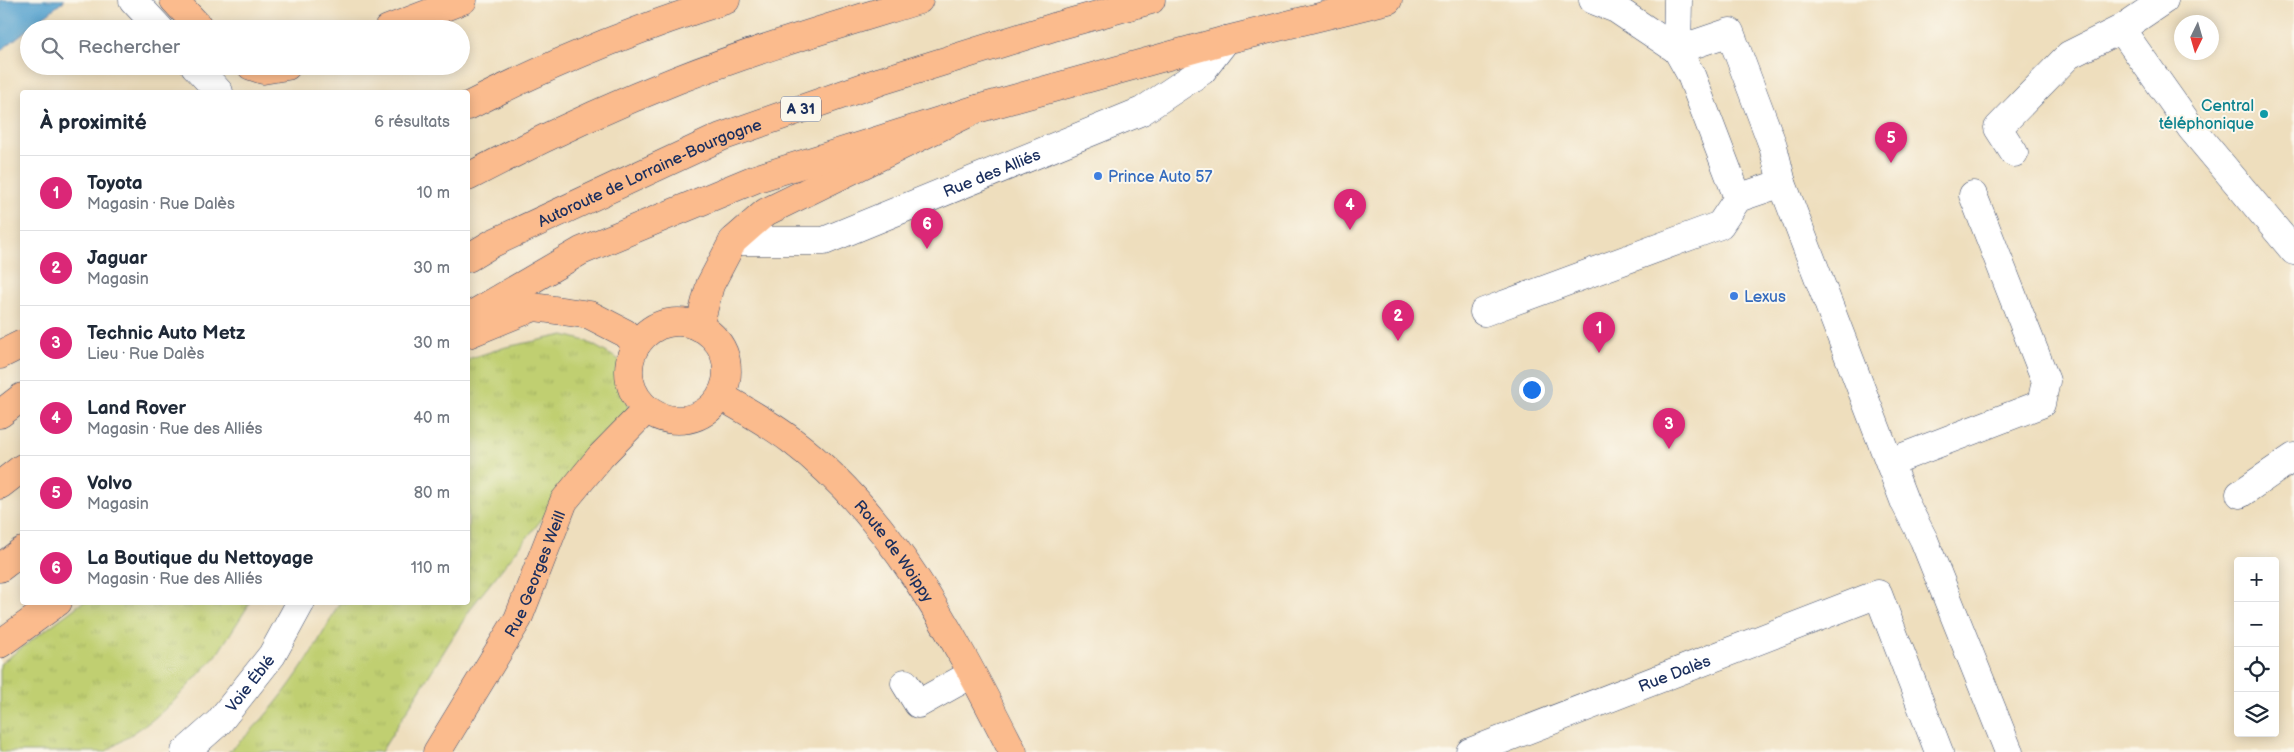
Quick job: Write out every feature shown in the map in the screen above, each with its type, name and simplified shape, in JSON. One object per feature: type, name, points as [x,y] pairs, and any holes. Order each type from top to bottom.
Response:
[{"type":"main road","points":[[174,0],[193,20]]},
{"type":"main road","points":[[411,20],[463,0]]},
{"type":"main road","points":[[470,105],[531,74],[692,11],[726,0]]},
{"type":"main road","points":[[470,176],[534,142],[678,80],[812,32],[919,0]]},
{"type":"main road","name":"Autoroute de Lorraine-Bourgogne","points":[[470,257],[492,243],[721,137],[881,81],[1151,0]]},
{"type":"main road","points":[[470,316],[581,251],[755,179],[977,109],[1226,40],[1388,0]]},
{"type":"main road","points":[[699,327],[710,285],[732,241],[766,212],[977,109]]},
{"type":"main road","points":[[470,333],[534,307],[590,315],[625,333],[638,344]]},
{"type":"main road","points":[[672,323],[699,327],[719,345],[725,357],[726,377],[720,396],[709,409],[695,418],[678,420],[662,417],[647,409],[638,398],[632,386],[630,371],[632,357],[638,344],[647,334],[659,326],[672,323]]},
{"type":"main road","points":[[0,355],[20,345]]},
{"type":"main road","name":"Route de Woippy","points":[[720,396],[791,440],[839,483],[872,517],[935,609],[1013,752]]},
{"type":"main road","points":[[0,414],[20,399]]},
{"type":"main road","name":"Rue Georges Weill","points":[[437,752],[518,619],[564,501],[602,456],[647,409]]},
{"type":"main road","points":[[0,485],[20,470]]},
{"type":"main road","points":[[0,568],[20,553]]},
{"type":"main road","points":[[0,644],[54,605]]},
{"type":"street","points":[[133,0],[152,20]]},
{"type":"street","points":[[1593,0],[1616,9],[1677,50],[1691,75],[1738,198]]},
{"type":"street","points":[[1677,50],[1678,0]]},
{"type":"street","points":[[2014,153],[1998,128],[2069,55],[2121,29],[2164,0]]},
{"type":"street","points":[[2121,29],[2191,128],[2294,251]]},
{"type":"street","points":[[1677,50],[1730,32],[1773,146],[1782,183],[1905,502],[1924,540],[2009,752]]},
{"type":"street","name":"Rue des Alliés","points":[[732,241],[824,241],[1142,112],[1202,71],[1226,40]]},
{"type":"street","points":[[203,75],[217,90]]},
{"type":"street","points":[[1484,312],[1720,226],[1738,198],[1782,183]]},
{"type":"street","points":[[1890,462],[2041,404],[2046,381],[1973,195]]},
{"type":"street","points":[[2240,494],[2294,458]]},
{"type":"street","name":"Rue Dalès","points":[[1470,752],[1878,594],[1939,752]]},
{"type":"street","name":"Voie Éblé","points":[[185,752],[219,722],[272,655],[299,605]]},
{"type":"street","points":[[905,683],[918,704],[972,674]]},
{"type":"green space","points":[[564,335],[586,341],[632,367],[625,395],[632,423],[566,489],[473,605],[381,752],[228,752],[245,737],[277,702],[317,644],[338,605],[470,605],[470,358],[506,347]]},
{"type":"green space","points":[[79,605],[249,605],[216,656],[173,702],[151,721],[105,752],[0,752],[0,664]]},
{"type":"water","points":[[0,0],[65,0],[40,20],[20,20],[20,35],[0,51]]},
{"type":"place","name":"Central téléphonique","points":[[2264,114]]},
{"type":"place","name":"Volvo","points":[[1891,163]]},
{"type":"place","name":"Prince Auto 57","points":[[1098,176]]},
{"type":"place","name":"Land Rover","points":[[1350,230]]},
{"type":"place","name":"La Boutique du Nettoyage","points":[[927,249]]},
{"type":"place","name":"Lexus","points":[[1734,296]]},
{"type":"place","name":"Jaguar","points":[[1398,341]]},
{"type":"place","name":"Toyota","points":[[1599,353]]},
{"type":"place","name":"Technic Auto Metz","points":[[1669,449]]}]
